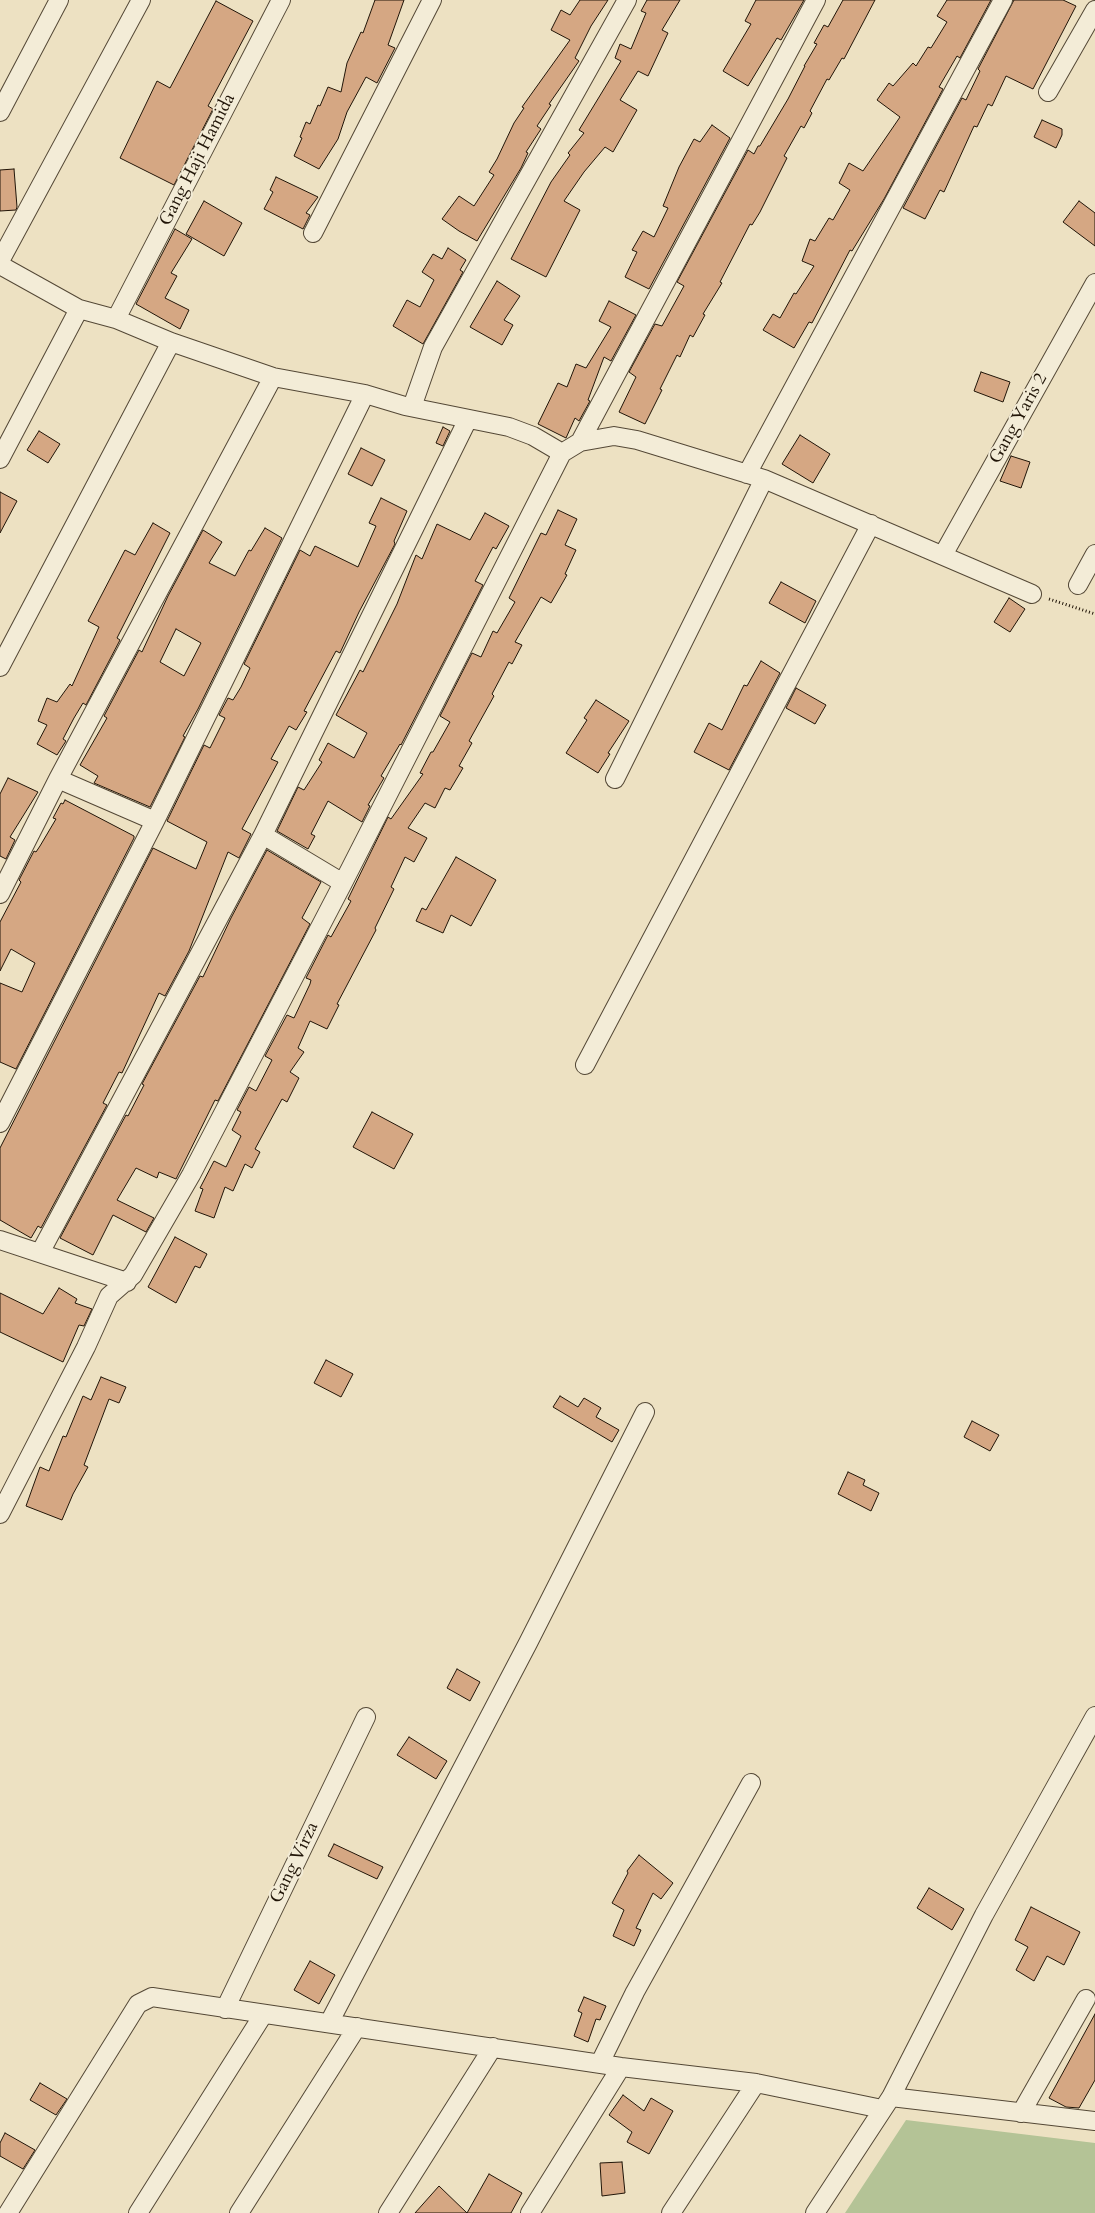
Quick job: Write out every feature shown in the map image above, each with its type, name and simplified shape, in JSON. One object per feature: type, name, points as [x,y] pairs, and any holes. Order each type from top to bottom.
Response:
[{"type":"street","points":[[0,112],[59,0]]},
{"type":"street","points":[[0,261],[141,0]]},
{"type":"street","name":"Gang Haji Hamida","points":[[116,319],[281,0]]},
{"type":"street","points":[[313,233],[432,0]]},
{"type":"street","points":[[412,407],[433,348],[627,0]]},
{"type":"street","points":[[580,442],[816,0]]},
{"type":"street","points":[[747,474],[1003,0]]},
{"type":"street","points":[[1048,92],[1095,10]]},
{"type":"street","points":[[0,265],[79,309],[116,319],[171,342],[272,377],[365,394],[412,407],[509,428],[533,436],[562,453]]},
{"type":"street","name":"Gang Yaris 2","points":[[943,555],[1095,283]]},
{"type":"street","points":[[0,459],[79,309]]},
{"type":"street","points":[[0,667],[171,342]]},
{"type":"street","points":[[0,894],[58,779],[272,377]]},
{"type":"street","points":[[0,1123],[155,821],[365,394]]},
{"type":"street","points":[[40,1253],[263,835],[468,419]]},
{"type":"street","points":[[0,1514],[86,1347],[109,1296],[133,1275],[191,1175],[343,883],[562,453],[580,442],[614,436],[636,440],[764,479],[1032,594]]},
{"type":"street","points":[[615,779],[764,479]]},
{"type":"street","points":[[585,1065],[871,524]]},
{"type":"street","points":[[1078,585],[1095,554]]},
{"type":"street","points":[[58,779],[155,821]]},
{"type":"street","points":[[263,835],[343,883]]},
{"type":"street","points":[[0,1240],[126,1282]]},
{"type":"street","points":[[329,2023],[528,1643],[645,1412]]},
{"type":"street","points":[[815,2213],[887,2103],[984,1915],[1095,1716]]},
{"type":"street","name":"Gang Virza","points":[[225,2009],[366,1717]]},
{"type":"street","points":[[600,2062],[635,1992],[751,1783]]},
{"type":"street","points":[[8,2213],[138,2004],[152,1997],[600,2062],[621,2067],[756,2083],[887,2103],[1021,2112],[1095,2121]]},
{"type":"street","points":[[1021,2112],[1086,1999]]},
{"type":"street","points":[[138,2213],[263,2014]]},
{"type":"street","points":[[239,2213],[357,2027]]},
{"type":"street","points":[[388,2213],[493,2047]]},
{"type":"street","points":[[530,2213],[621,2067]]},
{"type":"street","points":[[671,2213],[756,2083]]},
{"type":"path","points":[[1032,594],[1095,614]]},
{"type":"green space","points":[[906,2120],[1095,2143],[1095,2213],[845,2213]]},
{"type":"building","points":[[375,0],[404,0],[388,45],[395,48],[377,83],[366,77],[347,112],[338,139],[319,169],[294,156],[302,138],[300,137],[306,122],[310,124],[328,87],[341,92],[347,63],[361,32],[363,33]]},
{"type":"building","points":[[580,0],[608,0],[591,26],[575,58],[579,61],[549,104],[551,105],[537,126],[541,129],[526,152],[528,153],[521,168],[477,241],[442,219],[459,196],[474,206],[494,175],[489,172],[514,123],[524,108],[522,107],[570,40],[551,30],[561,10],[570,15]]},
{"type":"building","points":[[647,0],[680,0],[662,30],[668,33],[648,76],[638,71],[620,100],[637,110],[613,152],[605,147],[584,172],[564,201],[580,210],[546,277],[511,259],[551,182],[570,155],[568,153],[584,133],[579,130],[621,61],[615,58],[620,44],[631,49],[646,13],[641,11]]},
{"type":"building","points":[[756,0],[804,0],[781,40],[777,38],[748,86],[723,71],[751,24],[745,21]]},
{"type":"building","points":[[843,0],[875,0],[844,59],[842,58],[829,80],[827,79],[810,111],[812,113],[804,128],[801,126],[784,156],[787,158],[760,212],[752,225],[750,224],[720,282],[722,283],[703,314],[705,315],[693,337],[690,335],[680,357],[677,355],[645,424],[619,412],[636,377],[629,372],[655,324],[662,326],[684,286],[677,282],[748,150],[754,154],[758,146],[760,146],[788,99],[817,44],[814,43],[824,25],[828,27]]},
{"type":"building","points":[[947,0],[991,0],[960,58],[957,56],[939,87],[943,89],[884,199],[852,251],[850,250],[812,323],[809,322],[794,348],[763,330],[773,314],[780,318],[794,293],[796,294],[814,266],[802,261],[810,239],[815,241],[829,218],[833,220],[850,190],[839,183],[849,163],[863,171],[900,117],[877,100],[889,83],[893,86],[913,63],[916,66],[928,47],[931,48],[947,22],[937,16]]},
{"type":"building","points":[[1014,0],[1063,0],[1076,6],[1033,89],[1006,76],[992,106],[988,104],[977,127],[974,126],[944,192],[940,190],[925,219],[903,208],[962,98],[966,100],[980,71],[978,69]]},
{"type":"building","points":[[216,1],[253,21],[208,106],[213,109],[174,185],[120,158],[157,81],[170,88]]},
{"type":"building","points":[[1042,120],[1062,129],[1062,135],[1056,148],[1034,137]]},
{"type":"building","points":[[712,125],[730,138],[649,289],[625,277],[637,252],[632,250],[643,231],[654,237],[668,208],[663,206],[679,167],[694,139],[700,142]]},
{"type":"building","points":[[14,169],[16,210],[0,211],[0,170]]},
{"type":"building","points":[[276,177],[318,197],[306,213],[310,215],[303,229],[264,209],[273,192],[270,190]]},
{"type":"building","points":[[204,201],[242,223],[224,256],[186,234]]},
{"type":"building","points":[[1079,201],[1095,213],[1095,246],[1063,222]]},
{"type":"building","points":[[175,229],[192,239],[171,273],[177,276],[165,298],[189,310],[180,329],[136,304]]},
{"type":"building","points":[[448,248],[466,260],[460,270],[463,272],[423,344],[393,326],[407,300],[420,307],[434,280],[422,272],[433,254],[442,259]]},
{"type":"building","points":[[497,281],[520,296],[504,320],[513,325],[502,345],[470,327]]},
{"type":"building","points":[[609,301],[636,315],[611,361],[604,357],[588,400],[590,401],[579,421],[575,418],[566,438],[538,424],[558,383],[567,387],[576,364],[586,368],[611,327],[599,321]]},
{"type":"building","points":[[981,372],[1010,382],[1003,402],[974,391]]},
{"type":"building","points":[[443,427],[450,431],[443,446],[436,443]]},
{"type":"building","points":[[39,431],[60,444],[48,463],[27,450]]},
{"type":"building","points":[[800,435],[830,454],[813,483],[782,464]]},
{"type":"building","points":[[361,448],[385,460],[372,486],[348,474]]},
{"type":"building","points":[[1011,456],[1030,462],[1021,488],[1000,481]]},
{"type":"building","points":[[0,492],[17,501],[0,533]]},
{"type":"building","points":[[381,498],[407,511],[394,541],[395,544],[359,612],[340,653],[336,651],[304,711],[307,712],[296,730],[289,726],[271,759],[278,762],[242,829],[251,834],[239,858],[228,852],[189,951],[165,996],[159,993],[122,1073],[119,1072],[103,1103],[107,1105],[41,1228],[38,1226],[31,1238],[0,1220],[0,1148],[153,848],[196,869],[207,842],[167,821],[204,745],[210,748],[225,718],[219,715],[228,698],[233,700],[241,687],[250,668],[244,664],[300,550],[310,556],[315,546],[358,567],[376,526],[369,523]]},
{"type":"building","points":[[558,510],[577,519],[565,545],[576,550],[565,574],[567,575],[551,603],[541,597],[515,642],[522,645],[512,664],[509,662],[492,694],[494,696],[469,741],[472,743],[459,766],[463,768],[450,790],[445,788],[435,808],[425,803],[408,828],[427,838],[414,862],[405,857],[391,887],[394,889],[375,928],[376,930],[337,1004],[339,1005],[327,1029],[310,1021],[298,1048],[304,1052],[290,1072],[299,1078],[287,1102],[282,1099],[255,1149],[260,1152],[252,1168],[245,1164],[233,1191],[225,1187],[214,1218],[195,1211],[203,1189],[200,1188],[214,1161],[226,1167],[241,1136],[232,1130],[241,1112],[237,1110],[249,1087],[256,1091],[272,1060],[265,1056],[287,1015],[294,1018],[310,984],[311,980],[306,978],[328,935],[331,937],[351,901],[348,899],[388,817],[391,819],[423,774],[420,773],[450,722],[440,716],[472,653],[481,657],[493,631],[497,633],[515,602],[509,598],[541,533],[546,535]]},
{"type":"building","points":[[485,513],[509,526],[496,549],[493,547],[475,581],[483,585],[401,745],[381,776],[384,778],[368,805],[370,806],[362,822],[328,801],[311,834],[315,836],[308,849],[277,831],[298,787],[304,790],[322,762],[319,760],[328,743],[354,758],[367,733],[336,715],[360,670],[363,672],[397,604],[416,555],[422,559],[437,524],[470,540]]},
{"type":"building","points":[[153,523],[170,533],[117,638],[120,640],[86,705],[83,703],[74,718],[63,739],[66,741],[57,755],[37,744],[47,725],[38,721],[47,698],[57,702],[70,684],[72,686],[99,627],[88,621],[125,550],[135,555]]},
{"type":"building","points":[[265,528],[282,538],[183,736],[185,737],[150,807],[94,783],[98,776],[80,765],[107,718],[104,716],[139,650],[142,652],[168,596],[203,530],[222,542],[209,563],[235,576],[249,550],[251,551]],"holes":[[[176,629],[201,643],[184,676],[160,662]]]},
{"type":"building","points":[[781,582],[816,601],[805,623],[769,603]]},
{"type":"building","points":[[1009,598],[1025,609],[1010,632],[994,622]]},
{"type":"building","points":[[761,661],[780,673],[729,770],[694,752],[709,723],[722,730],[744,685],[747,686]]},
{"type":"building","points":[[796,688],[826,705],[815,724],[786,708]]},
{"type":"building","points":[[596,700],[629,721],[608,753],[610,754],[598,773],[566,753],[587,720],[584,718]]},
{"type":"building","points":[[8,778],[38,792],[10,837],[15,840],[6,859],[0,856],[0,794]]},
{"type":"building","points":[[65,800],[134,836],[134,838],[16,1069],[0,1062],[0,983],[22,992],[35,963],[11,949],[0,971],[0,922],[21,882],[19,880],[34,851],[36,852],[40,846],[56,819],[53,818],[61,803],[63,804]]},
{"type":"building","points":[[267,850],[321,882],[302,918],[310,924],[218,1101],[215,1100],[176,1179],[159,1172],[157,1178],[136,1168],[117,1200],[154,1218],[146,1232],[113,1215],[93,1255],[60,1238],[126,1115],[128,1116],[144,1085],[142,1084],[200,976],[203,977],[231,918]]},
{"type":"building","points":[[456,857],[496,880],[471,926],[451,915],[443,933],[416,921],[422,908],[426,910]]},
{"type":"building","points":[[372,1112],[413,1134],[394,1169],[353,1147]]},
{"type":"building","points":[[175,1237],[207,1254],[200,1268],[195,1266],[176,1303],[148,1287]]},
{"type":"building","points":[[59,1288],[77,1299],[75,1303],[92,1309],[84,1326],[79,1325],[63,1362],[0,1332],[0,1293],[43,1314]]},
{"type":"building","points":[[326,1360],[353,1374],[341,1397],[314,1383]]},
{"type":"building","points":[[101,1377],[126,1387],[119,1403],[109,1399],[84,1465],[88,1467],[73,1494],[62,1520],[26,1506],[40,1467],[49,1471],[63,1436],[66,1437],[83,1396],[91,1400]]},
{"type":"building","points":[[560,1396],[578,1407],[584,1398],[601,1408],[596,1417],[619,1430],[612,1442],[553,1407]]},
{"type":"building","points":[[972,1421],[999,1435],[990,1451],[964,1437]]},
{"type":"building","points":[[848,1472],[865,1480],[863,1485],[879,1493],[871,1511],[838,1494]]},
{"type":"building","points":[[457,1669],[480,1682],[470,1701],[447,1688]]},
{"type":"building","points":[[409,1737],[447,1761],[436,1779],[397,1755]]},
{"type":"building","points":[[334,1844],[383,1867],[377,1879],[328,1856]]},
{"type":"building","points":[[639,1855],[673,1883],[661,1899],[653,1893],[636,1928],[641,1930],[634,1946],[613,1936],[624,1910],[612,1903],[628,1873],[627,1871]]},
{"type":"building","points":[[929,1888],[964,1909],[952,1930],[917,1908]]},
{"type":"building","points":[[1031,1907],[1080,1932],[1064,1965],[1047,1956],[1034,1981],[1016,1970],[1028,1947],[1015,1940]]},
{"type":"building","points":[[310,1961],[335,1975],[319,2004],[294,1990]]},
{"type":"building","points":[[584,1997],[606,2006],[600,2020],[596,2019],[588,2042],[574,2036],[582,2013],[578,2011]]},
{"type":"building","points":[[1095,2014],[1095,2080],[1079,2108],[1066,2107],[1049,2098]]},
{"type":"building","points":[[40,2083],[67,2099],[56,2115],[30,2100]]},
{"type":"building","points":[[623,2095],[644,2111],[651,2098],[673,2111],[649,2154],[627,2142],[632,2132],[609,2115]]},
{"type":"building","points":[[5,2133],[35,2150],[23,2169],[0,2156],[0,2143]]},
{"type":"building","points":[[622,2162],[625,2193],[602,2196],[600,2163]]},
{"type":"building","points":[[489,2174],[522,2193],[511,2213],[467,2213]]},
{"type":"building","points":[[439,2186],[467,2213],[415,2213]]}]
